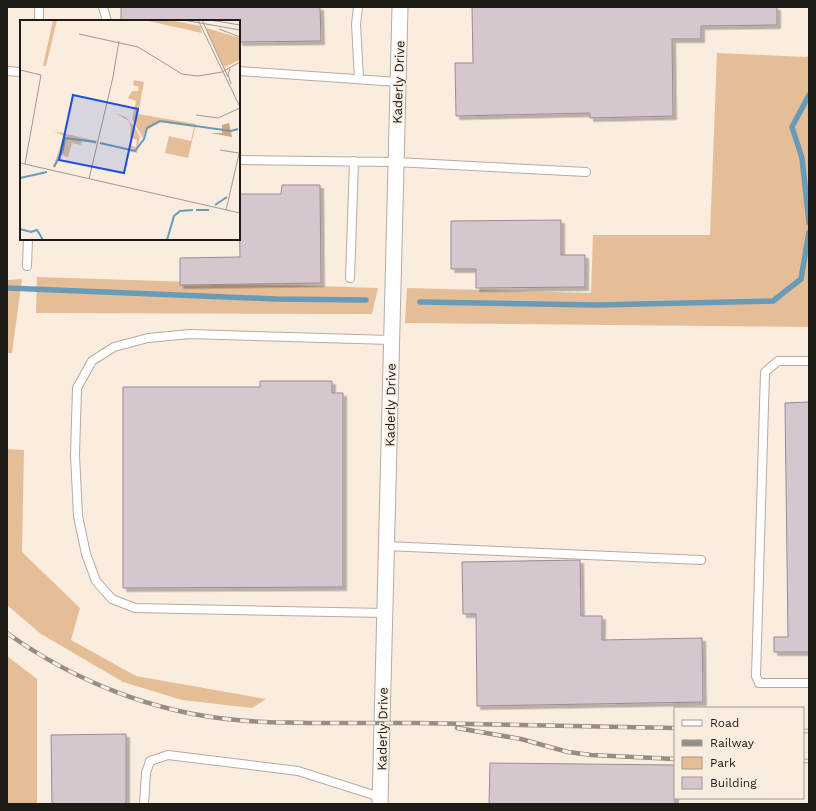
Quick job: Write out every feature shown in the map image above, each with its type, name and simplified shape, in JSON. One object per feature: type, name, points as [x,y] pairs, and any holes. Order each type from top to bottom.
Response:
[{"type":"street","name":"Kaderly Drive","points":[[380,801],[400,7]]},
{"type":"lane","points":[[39,7],[39,20]]},
{"type":"lane","points":[[103,7],[107,20]]},
{"type":"lane","points":[[358,7],[356,24],[359,79]]},
{"type":"lane","points":[[7,71],[20,72]]},
{"type":"lane","points":[[240,71],[398,82]]},
{"type":"lane","points":[[240,160],[396,162],[586,172]]},
{"type":"lane","points":[[350,278],[354,161]]},
{"type":"lane","points":[[27,266],[28,240]]},
{"type":"lane","points":[[385,614],[135,608],[112,598],[96,581],[86,554],[78,516],[75,455],[77,388],[92,361],[114,347],[148,338],[190,334],[391,340]]},
{"type":"lane","points":[[809,361],[778,361],[765,372],[756,676],[760,683],[809,683]]},
{"type":"lane","points":[[386,546],[701,560]]},
{"type":"lane","points":[[144,804],[146,773],[150,761],[168,755],[298,771],[380,801]]},
{"type":"green space","points":[[717,53],[807,57],[809,54],[809,327],[405,323],[407,288],[591,293],[593,235],[710,235]]},
{"type":"green space","points":[[37,277],[378,288],[372,314],[36,313]]},
{"type":"green space","points":[[22,279],[12,353],[7,353],[7,280]]},
{"type":"green space","points":[[7,449],[24,450],[22,552],[80,608],[71,640],[136,676],[266,699],[252,708],[182,700],[123,682],[41,634],[7,605]]},
{"type":"green space","points":[[7,656],[37,679],[37,804],[7,804]]},
{"type":"building","points":[[121,7],[320,7],[321,41],[240,42],[240,20],[121,20]]},
{"type":"building","points":[[472,7],[777,7],[777,25],[701,26],[701,39],[672,39],[673,116],[590,118],[590,113],[456,116],[455,63],[473,63]]},
{"type":"building","points":[[282,185],[320,185],[321,283],[180,285],[180,258],[240,257],[240,194],[281,194]]},
{"type":"building","points":[[561,220],[561,255],[585,255],[585,287],[476,288],[476,269],[451,269],[451,221]]},
{"type":"building","points":[[260,381],[332,381],[332,393],[343,393],[343,587],[123,588],[123,387],[260,387]]},
{"type":"building","points":[[809,402],[809,652],[774,652],[774,637],[788,637],[785,403]]},
{"type":"building","points":[[580,560],[581,616],[602,616],[602,640],[702,638],[703,702],[477,706],[476,614],[463,614],[462,562]]},
{"type":"building","points":[[126,734],[126,804],[52,804],[51,735]]},
{"type":"building","points":[[490,763],[674,765],[675,804],[489,804]]},
{"type":"waterway","points":[[809,95],[792,127],[802,158],[809,223]]},
{"type":"waterway","points":[[420,302],[597,305],[773,301],[801,279],[809,232]]},
{"type":"waterway","points":[[7,288],[276,299],[366,300]]},
{"type":"railway","points":[[7,633],[60,666],[87,680],[145,702],[206,716],[246,721],[312,723],[451,723],[674,728]]},
{"type":"railway","points":[[457,728],[521,739],[568,752],[591,755],[674,759]]},
{"type":"railway","points":[[804,731],[809,731]]},
{"type":"railway","points":[[804,761],[809,761]]}]
